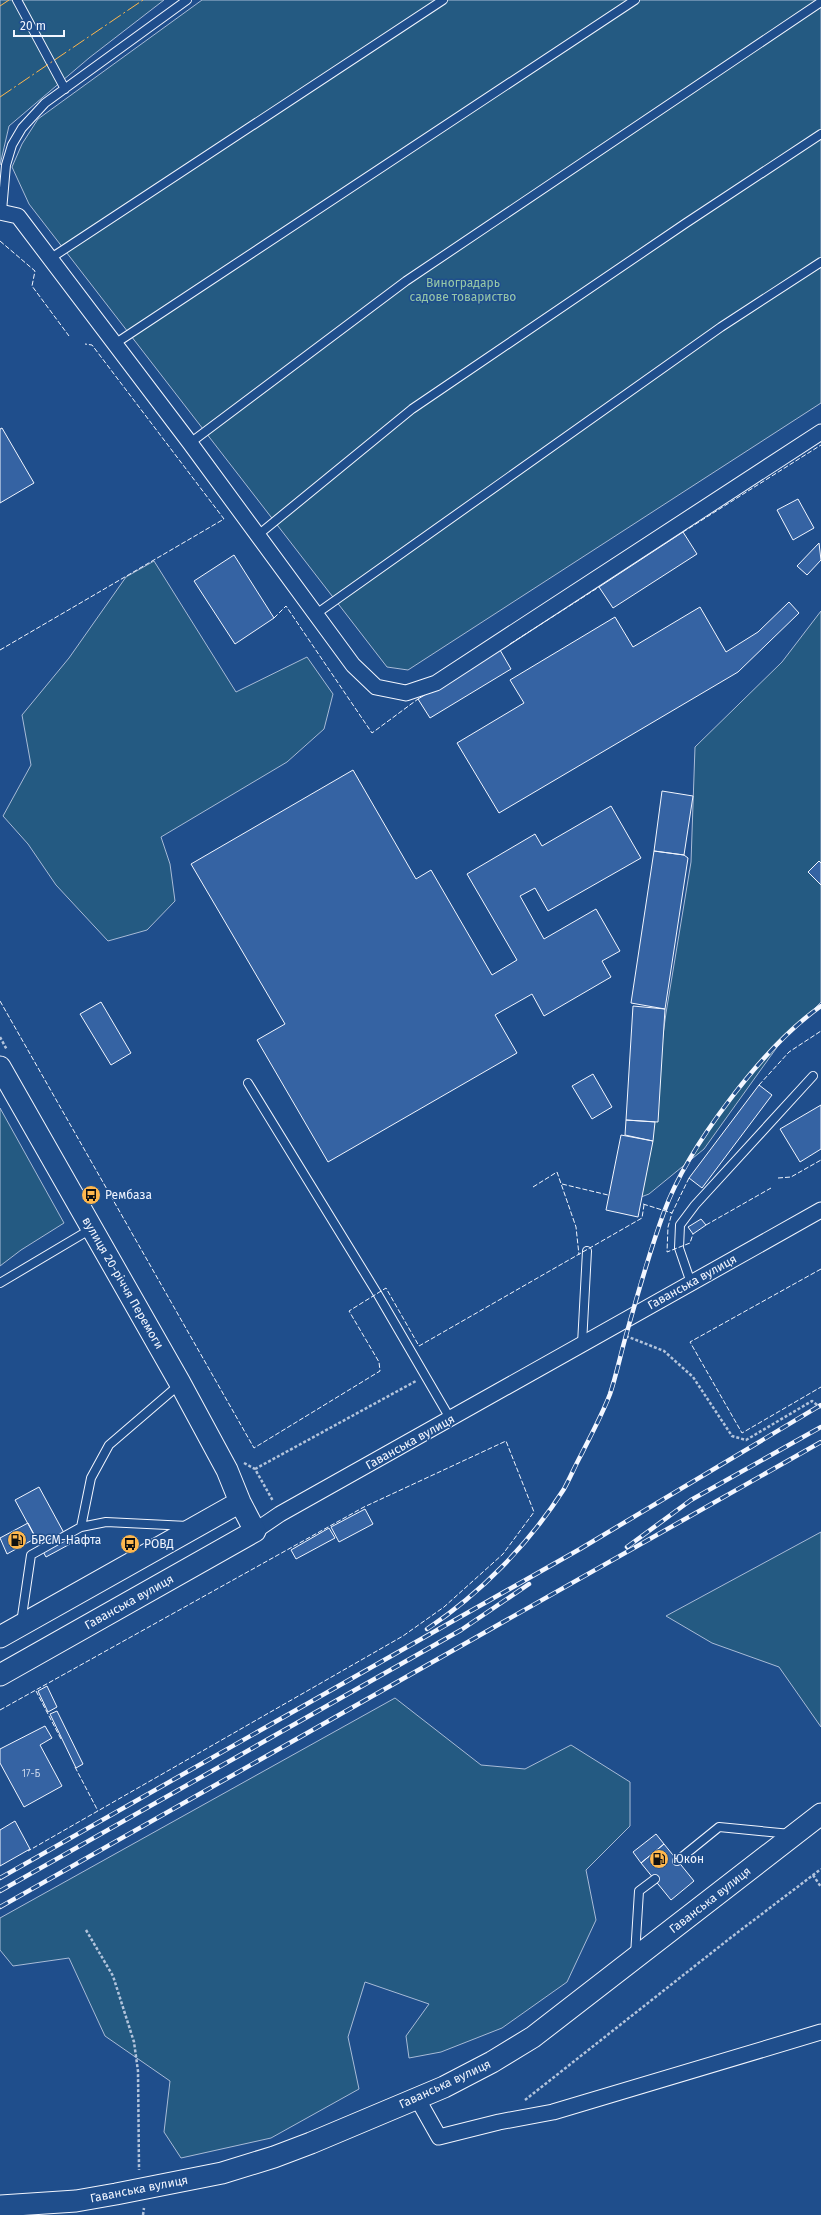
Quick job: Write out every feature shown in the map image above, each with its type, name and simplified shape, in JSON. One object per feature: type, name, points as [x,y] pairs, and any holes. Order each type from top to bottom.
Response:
[{"type":"street","points":[[1,212],[18,216],[116,343],[353,665],[376,687],[406,693],[436,683],[821,432]]},
{"type":"street","name":"вулиця 20-річчя Перемоги","points":[[0,1067],[180,1383],[227,1470],[240,1502],[255,1531]]},
{"type":"street","name":"Гаванська вулиця","points":[[0,1675],[255,1531],[280,1514],[451,1420],[608,1329],[821,1210]]},
{"type":"street","points":[[0,1637],[240,1502]]},
{"type":"street","name":"Гаванська вулиця","points":[[0,2206],[76,2204],[222,2172],[274,2157],[311,2143],[417,2098],[492,2062],[533,2036],[821,1814]]},
{"type":"street","points":[[417,2098],[440,2137],[499,2122],[553,2112],[821,2032]]},
{"type":"lane","points":[[17,0],[65,89]]},
{"type":"lane","points":[[1,212],[3,163],[22,128],[45,103],[186,0]]},
{"type":"lane","points":[[51,258],[443,0]]},
{"type":"lane","points":[[116,343],[635,0]]},
{"type":"lane","points":[[190,443],[406,281],[821,2]]},
{"type":"lane","points":[[258,534],[412,409],[686,222],[821,134]]},
{"type":"lane","points":[[316,614],[720,327],[821,262]]},
{"type":"lane","points":[[691,1283],[679,1248],[680,1225],[695,1205],[813,1076]]},
{"type":"lane","points":[[248,1083],[377,1293],[451,1420]]},
{"type":"lane","points":[[0,1283],[92,1229]]},
{"type":"lane","points":[[582,1344],[587,1251]]},
{"type":"lane","points":[[81,1526],[91,1478],[109,1446],[180,1383]]},
{"type":"lane","points":[[20,1626],[31,1555],[81,1526],[106,1522],[122,1522],[196,1527]]},
{"type":"lane","points":[[677,1861],[719,1827],[794,1834]]},
{"type":"lane","points":[[635,1958],[639,1891],[654,1879]]},
{"type":"path","points":[[608,1329],[664,1351],[693,1377],[732,1436],[746,1440],[812,1401],[821,1408]]},
{"type":"path","points":[[255,1469],[425,1376]]},
{"type":"path","points":[[522,2103],[723,1943],[821,1869]]},
{"type":"path","points":[[813,1875],[821,1887]]},
{"type":"path","points":[[86,1930],[113,1976],[134,2042],[138,2071],[139,2170],[147,2188],[143,2215]]},
{"type":"green space","points":[[0,0],[164,0],[89,58],[9,126],[0,165]]},
{"type":"green space","name":"Виноградарь садове товариство","points":[[202,0],[821,0],[821,403],[408,670],[387,667],[29,204],[12,167],[22,144],[38,119]]},
{"type":"green space","points":[[154,561],[236,692],[307,657],[333,694],[324,729],[287,762],[161,837],[170,864],[175,901],[147,930],[108,941],[56,885],[28,844],[3,816],[31,765],[22,715],[69,658],[126,577]]},
{"type":"green space","points":[[821,611],[821,1002],[780,1043],[704,1149],[649,1194],[641,1197],[666,1013],[691,862],[695,747],[782,662]]},
{"type":"green space","points":[[0,1108],[64,1223],[21,1250],[0,1266]]},
{"type":"green space","points":[[821,1532],[821,1727],[779,1667],[712,1643],[666,1616]]},
{"type":"green space","points":[[395,1698],[481,1765],[525,1769],[571,1745],[630,1782],[630,1826],[586,1870],[596,1920],[567,1982],[502,2028],[441,2052],[409,2058],[406,2036],[429,2004],[365,1982],[348,2037],[359,2089],[271,2138],[181,2158],[164,2132],[170,2081],[105,2036],[69,1958],[13,1966],[0,1950],[0,1918]]},
{"type":"building","points":[[2,428],[34,483],[0,503],[0,429]]},
{"type":"building","points":[[798,499],[814,528],[793,540],[777,510]]},
{"type":"building","points":[[683,532],[697,554],[613,608],[599,587]]},
{"type":"building","points":[[819,543],[821,560],[807,575],[797,566]]},
{"type":"building","points":[[234,555],[274,618],[235,644],[194,581]]},
{"type":"building","points":[[789,602],[799,613],[738,672],[499,813],[457,743],[524,703],[510,680],[615,617],[633,647],[700,607],[726,652],[758,632]]},
{"type":"building","points":[[500,650],[511,669],[430,718],[418,699]]},
{"type":"building","points":[[353,770],[416,879],[431,870],[492,975],[517,960],[467,874],[535,834],[542,846],[611,806],[641,858],[548,911],[535,888],[520,896],[544,939],[596,909],[620,951],[602,961],[611,977],[544,1016],[532,994],[495,1015],[517,1053],[328,1162],[257,1040],[285,1024],[191,864]]},
{"type":"building","points":[[662,791],[693,796],[684,855],[654,851]]},
{"type":"building","points":[[654,851],[684,855],[688,858],[665,1009],[631,1003]]},
{"type":"building","points":[[819,861],[821,863],[821,885],[808,872]]},
{"type":"building","points":[[101,1002],[131,1053],[111,1065],[80,1014]]},
{"type":"building","points":[[633,1006],[665,1009],[658,1122],[626,1120]]},
{"type":"building","points":[[593,1074],[612,1107],[592,1119],[572,1086]]},
{"type":"building","points":[[759,1085],[772,1095],[702,1188],[689,1178]]},
{"type":"building","points":[[821,1105],[821,1149],[800,1162],[780,1129]]},
{"type":"building","points":[[626,1120],[655,1122],[653,1141],[625,1135]]},
{"type":"building","points":[[621,1135],[653,1141],[638,1217],[606,1210]]},
{"type":"building","points":[[701,1219],[706,1225],[693,1234],[688,1227]]},
{"type":"building","points":[[39,1487],[70,1544],[46,1557],[15,1500]]},
{"type":"building","points":[[365,1509],[373,1524],[339,1542],[331,1527]]},
{"type":"building","name":"БРСМ-Нафта","points":[[28,1523],[36,1538],[7,1554],[0,1538]]},
{"type":"building","points":[[329,1528],[335,1538],[296,1559],[291,1550]]},
{"type":"building","points":[[47,1686],[57,1707],[48,1712],[38,1691]]},
{"type":"building","points":[[57,1711],[83,1764],[76,1768],[50,1714]]},
{"type":"building","points":[[45,1726],[52,1738],[40,1745],[62,1786],[24,1807],[0,1763],[0,1749]]},
{"type":"building","points":[[15,1821],[30,1849],[0,1866],[0,1830]]},
{"type":"building","points":[[656,1834],[664,1844],[641,1863],[633,1852]]},
{"type":"building","points":[[664,1844],[694,1881],[671,1900],[641,1863]]},
{"type":"railway","points":[[427,1629],[466,1600],[503,1566],[520,1548],[564,1489],[610,1394],[648,1259],[664,1212],[675,1186],[709,1128],[730,1099],[776,1046],[821,1006]]},
{"type":"railway","points":[[0,1878],[580,1549],[821,1405]]},
{"type":"railway","points":[[627,1547],[691,1500],[821,1427]]},
{"type":"railway","points":[[0,1907],[821,1442]]},
{"type":"railway","points":[[0,1891],[461,1630],[529,1584]]},
{"type":"fence","points":[[0,241],[35,271],[32,286],[69,336]]},
{"type":"fence","points":[[0,650],[224,519],[92,345],[85,344]]},
{"type":"fence","points":[[683,532],[821,445]]},
{"type":"fence","points":[[510,644],[599,587]]},
{"type":"fence","points":[[274,618],[286,606],[372,733],[418,699]]},
{"type":"fence","points":[[0,1001],[254,1448],[380,1371],[379,1362],[349,1311],[386,1288],[419,1346],[642,1218],[644,1205]]},
{"type":"fence","points":[[759,1085],[789,1052],[821,1031]]},
{"type":"fence","points":[[778,1178],[791,1177],[821,1160]]},
{"type":"fence","points":[[533,1187],[557,1172],[576,1227],[579,1255]]},
{"type":"fence","points":[[689,1178],[672,1213],[668,1227],[667,1252],[690,1243],[693,1234]]},
{"type":"fence","points":[[562,1184],[608,1195]]},
{"type":"fence","points":[[706,1225],[771,1188]]},
{"type":"fence","points":[[643,1204],[672,1213]]},
{"type":"fence","points":[[821,1269],[690,1342],[742,1433],[821,1387]]},
{"type":"fence","points":[[0,1710],[364,1507],[506,1441],[534,1512],[503,1554],[444,1607],[403,1636],[28,1851]]},
{"type":"fence","points":[[36,1691],[61,1739]]},
{"type":"fence","points":[[75,1767],[98,1811]]},
{"type":"power","points":[[0,6],[9,0]]},
{"type":"power","points":[[0,97],[143,0]]},
{"type":"place","name":"Рембаза","points":[[91,1195]]},
{"type":"place","name":"БРСМ-Нафта","points":[[17,1540]]},
{"type":"place","name":"РОВД","points":[[130,1544]]},
{"type":"place","name":"Юкон","points":[[659,1859]]}]
